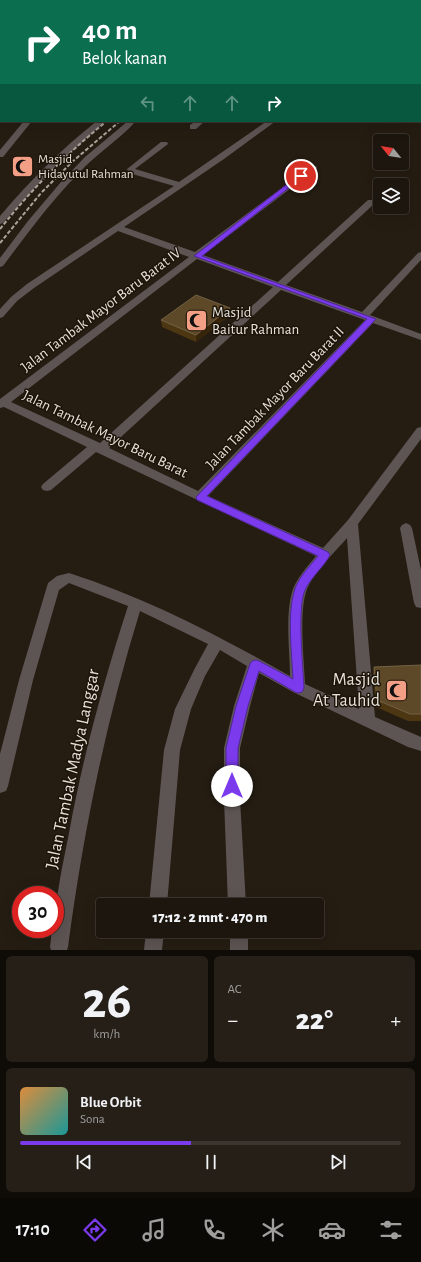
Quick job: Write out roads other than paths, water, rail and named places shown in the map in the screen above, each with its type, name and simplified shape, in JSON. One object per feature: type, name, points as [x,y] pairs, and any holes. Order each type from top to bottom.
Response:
[{"type":"street","points":[[0,155],[18,130],[27,122]]},
{"type":"street","points":[[0,221],[50,164],[98,122]]},
{"type":"street","points":[[0,264],[28,225],[69,179],[88,159],[131,122]]},
{"type":"street","points":[[193,127],[200,122]]},
{"type":"street","points":[[0,315],[18,296],[116,227],[238,146],[271,122]]},
{"type":"street","points":[[6,136],[18,130]]},
{"type":"street","points":[[164,144],[131,170],[180,185]]},
{"type":"street","name":"Jalan Tambak Mayor Baru Barat IV","points":[[1,403],[313,167]]},
{"type":"street","points":[[48,487],[98,448],[371,202]]},
{"type":"street","points":[[116,227],[421,337]]},
{"type":"street","name":"Jalan Tambak Mayor Baru Barat II","points":[[200,497],[368,317],[421,255]]},
{"type":"street","name":"Jalan Tambak Mayor Baru Barat","points":[[1,403],[325,555]]},
{"type":"street","points":[[298,688],[296,618],[299,592],[308,575],[352,523],[421,430]]},
{"type":"street","points":[[352,523],[368,720]]},
{"type":"street","points":[[406,528],[421,603]]},
{"type":"street","points":[[0,786],[26,680],[53,587],[62,580],[69,578],[136,603],[217,642],[298,688],[421,744]]},
{"type":"street","name":"Jalan Tambak Madya Langgar","points":[[59,947],[74,844],[87,781],[107,697],[136,603]]},
{"type":"street","points":[[159,898],[172,750],[183,709],[199,674],[217,642]]},
{"type":"street","points":[[237,898],[232,799],[232,748],[242,706],[256,664]]},
{"type":"street","points":[[153,950],[154,938]]},
{"type":"street","points":[[238,938],[239,950]]},
{"type":"railway","points":[[0,229],[50,172],[106,122]]},
{"type":"railway","points":[[0,243],[41,193],[72,162],[119,122]]},
{"type":"place","name":"Masjid Hidayutul Rahman","points":[[23,166]]},
{"type":"place","name":"Masjid Baitur Rahman","points":[[196,321]]},
{"type":"place","name":"Masjid At Tauhid","points":[[396,690]]}]
